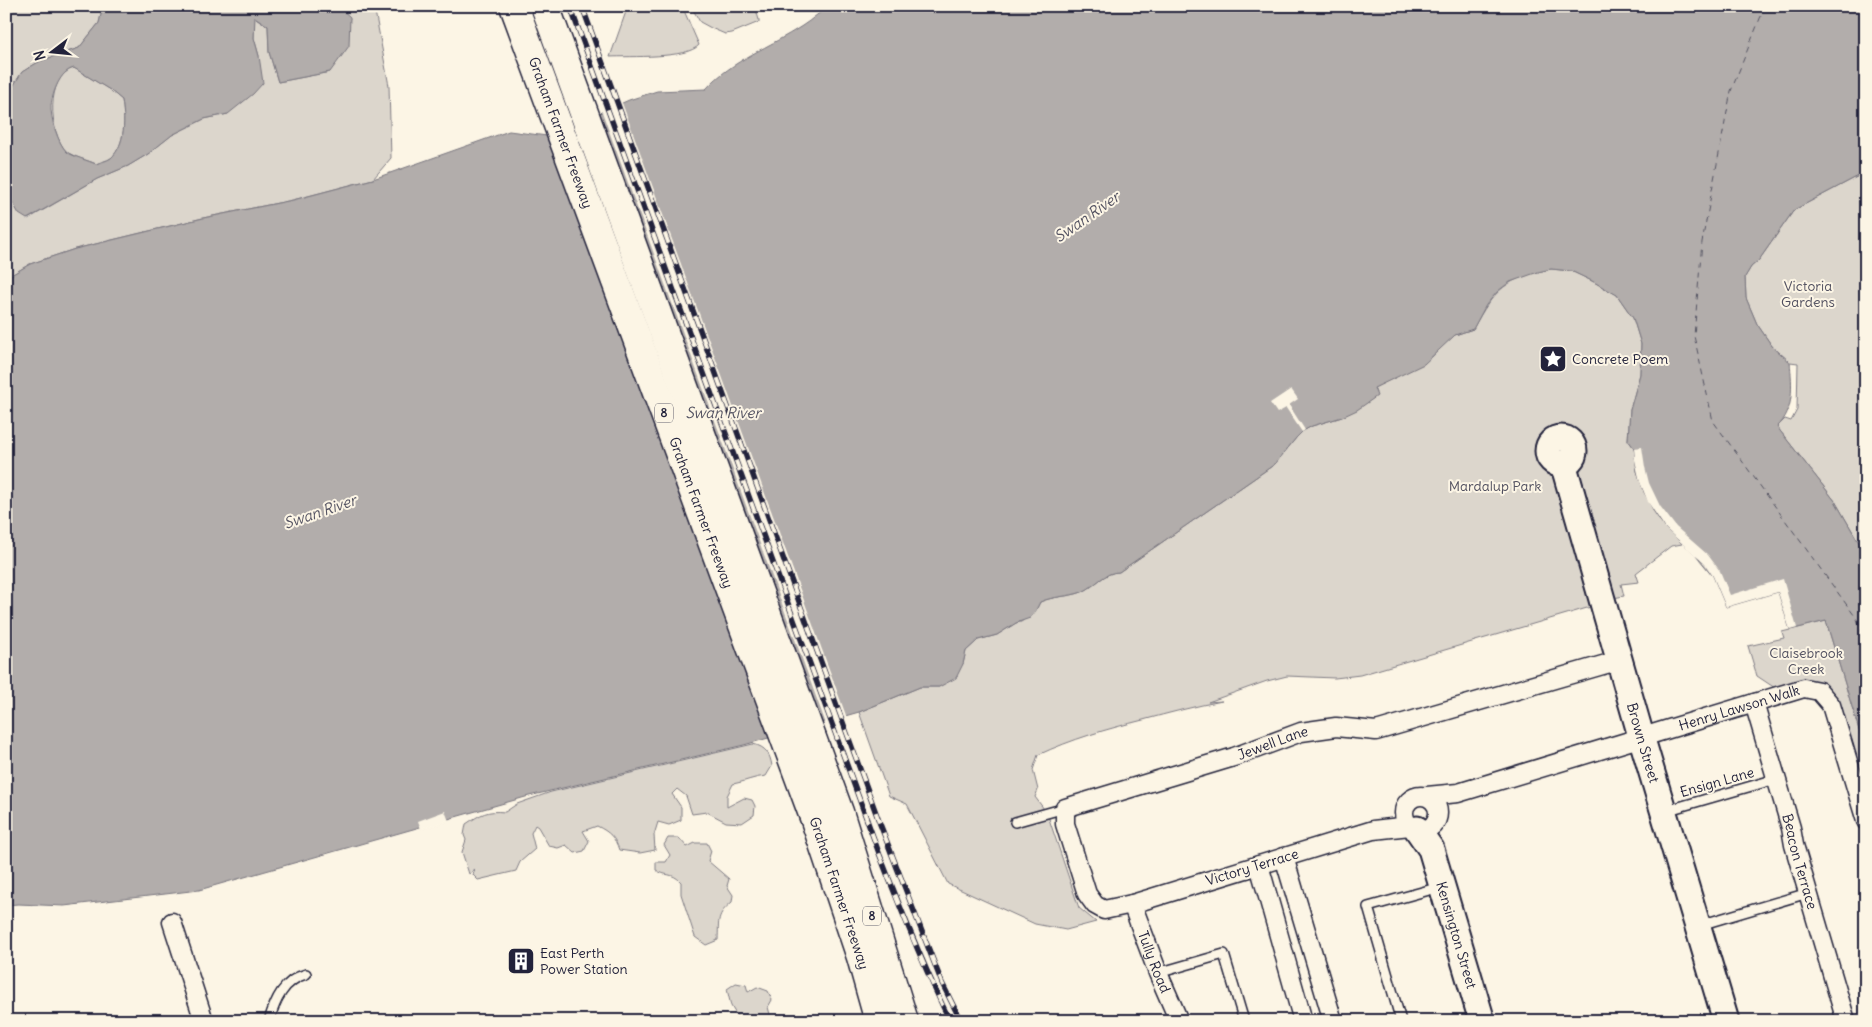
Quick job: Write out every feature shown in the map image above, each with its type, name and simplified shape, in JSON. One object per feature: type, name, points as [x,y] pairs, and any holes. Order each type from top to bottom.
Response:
[{"type":"highway","name":"Graham Farmer Freeway","points":[[514,6],[827,816],[904,1021]]},
{"type":"highway","name":"Graham Farmer Freeway","points":[[545,6],[827,816],[861,957],[879,1021]]},
{"type":"highway","points":[[827,816],[865,1021]]},
{"type":"highway","points":[[827,816],[918,1021]]},
{"type":"street","name":"Brown Street","points":[[1563,463],[1641,736],[1665,811],[1726,1021]]},
{"type":"street","name":"Jewell Lane","points":[[1065,808],[1226,760],[1301,732],[1336,727],[1376,731],[1620,660]]},
{"type":"street","name":"Henry Lawson Walk","points":[[1641,736],[1804,688],[1819,691],[1831,705],[1866,821]]},
{"type":"street","name":"Beacon Terrace","points":[[1754,703],[1846,1021]]},
{"type":"street","name":"Victory Terrace","points":[[1132,904],[1373,830],[1423,821],[1458,793],[1641,736]]},
{"type":"street","points":[[1065,808],[1065,824],[1087,894],[1095,905],[1104,910],[1132,904]]},
{"type":"street","name":"Kensington Street","points":[[1423,821],[1482,1021]]},
{"type":"street","points":[[1284,857],[1333,1021]]},
{"type":"street","points":[[1259,865],[1303,1021]]},
{"type":"street","name":"Tully Road","points":[[1132,904],[1158,973],[1179,1021]]},
{"type":"street","points":[[172,922],[204,1021]]},
{"type":"lane","name":"Ensign Lane","points":[[1665,811],[1776,779]]},
{"type":"lane","points":[[1015,822],[1065,808]]},
{"type":"lane","points":[[1401,1021],[1368,907],[1442,886]]},
{"type":"lane","points":[[1698,926],[1808,893]]},
{"type":"lane","points":[[1158,973],[1224,954],[1244,1021]]},
{"type":"lane","points":[[268,1021],[275,1000],[286,985],[297,976],[306,974]]},
{"type":"green space","points":[[6,6],[103,6],[99,23],[79,48],[40,61],[22,72],[12,88],[6,91]]},
{"type":"green space","points":[[338,6],[374,6],[389,86],[391,158],[373,179],[293,200],[203,218],[75,249],[30,264],[6,278],[6,190],[19,213],[28,219],[97,179],[128,166],[148,154],[172,135],[204,119],[228,114],[259,56],[254,38],[254,17],[268,26],[269,52],[278,82],[330,72],[350,18]]},
{"type":"green space","points":[[628,6],[682,6],[699,45],[683,53],[671,55],[610,57]]},
{"type":"green space","points":[[691,6],[755,6],[759,22],[725,34],[700,22]]},
{"type":"green space","points":[[74,68],[110,90],[122,100],[124,123],[122,139],[116,153],[111,158],[96,164],[66,151],[60,143],[53,119],[54,93],[58,82],[65,73]]},
{"type":"green space","name":"Victoria Gardens","points":[[1866,172],[1866,555],[1835,501],[1777,427],[1785,419],[1791,421],[1797,410],[1798,363],[1790,362],[1772,346],[1757,324],[1746,298],[1745,277],[1794,210]]},
{"type":"green space","name":"Mardalup Park","points":[[1551,269],[1571,271],[1617,295],[1633,318],[1641,344],[1640,374],[1630,410],[1628,440],[1634,448],[1637,471],[1644,492],[1660,521],[1682,544],[1671,546],[1636,573],[1639,582],[1621,584],[1624,596],[1602,600],[1604,603],[1360,675],[1335,678],[1287,676],[1267,681],[1208,702],[1222,701],[1103,731],[1077,739],[1038,755],[1033,770],[1038,790],[1035,797],[1047,813],[1079,908],[1096,922],[1066,930],[1035,924],[948,884],[907,804],[889,796],[859,712],[920,687],[939,687],[963,664],[966,651],[978,640],[997,635],[1016,623],[1021,622],[1035,612],[1040,602],[1082,592],[1109,574],[1119,572],[1275,464],[1303,431],[1312,426],[1342,417],[1376,393],[1374,388],[1432,357],[1455,335],[1473,329],[1488,304],[1503,287],[1523,277]]},
{"type":"green space","name":"Claisebrook Creek","points":[[1826,621],[1866,753],[1866,821],[1819,691],[1784,694],[1757,676],[1748,646],[1784,638],[1782,632]]},
{"type":"green space","points":[[753,744],[767,752],[772,766],[766,776],[733,784],[727,796],[727,807],[744,798],[752,800],[755,806],[754,815],[742,823],[726,822],[707,812],[692,814],[686,796],[677,789],[672,794],[681,807],[681,820],[669,825],[658,822],[654,835],[655,850],[640,853],[619,850],[611,835],[597,826],[583,831],[589,841],[584,851],[575,853],[566,845],[558,848],[549,846],[535,825],[531,833],[535,849],[520,862],[516,871],[478,880],[473,875],[475,869],[469,874],[462,852],[466,840],[464,835],[466,824],[480,815],[489,812],[505,812],[517,804],[551,792]]},
{"type":"green space","points":[[668,838],[679,838],[687,847],[695,843],[707,843],[711,851],[708,861],[729,879],[727,886],[733,895],[732,902],[719,918],[718,940],[706,945],[695,937],[681,894],[681,882],[675,877],[656,870],[656,862],[666,862],[670,855],[664,845]]},
{"type":"green space","points":[[736,983],[746,985],[748,992],[757,987],[768,991],[772,1000],[768,1007],[771,1018],[783,1018],[790,1021],[740,1021],[731,1006],[727,989]]},
{"type":"water","points":[[103,6],[338,6],[350,17],[349,46],[330,72],[278,82],[269,52],[268,26],[255,17],[254,38],[263,83],[253,94],[228,114],[204,119],[172,135],[148,154],[128,166],[97,179],[27,219],[19,214],[6,190],[6,91],[12,88],[22,72],[40,61],[79,48],[99,23]],"holes":[[[74,68],[110,90],[122,100],[123,107],[124,123],[122,138],[116,152],[111,158],[96,164],[67,152],[58,137],[51,110],[53,94],[61,78],[65,73]]]},
{"type":"water","name":"Swan River","points":[[830,6],[1866,6],[1866,172],[1794,210],[1745,277],[1746,298],[1757,324],[1772,346],[1790,362],[1792,388],[1790,405],[1783,420],[1777,427],[1835,501],[1866,555],[1866,753],[1826,621],[1790,630],[1778,592],[1726,607],[1713,576],[1695,554],[1666,529],[1654,512],[1644,492],[1637,471],[1634,448],[1628,440],[1630,410],[1640,374],[1641,344],[1633,318],[1617,295],[1571,271],[1551,269],[1510,282],[1498,291],[1486,305],[1473,329],[1455,335],[1424,364],[1374,388],[1377,396],[1357,410],[1303,431],[1275,464],[1119,572],[1109,574],[1082,592],[1040,602],[1030,618],[1016,623],[997,635],[978,640],[966,651],[963,664],[956,678],[939,687],[920,687],[859,712],[744,745],[529,796],[199,890],[64,906],[6,905],[6,278],[30,264],[75,249],[203,218],[293,200],[373,179],[509,131],[547,136],[629,100],[657,91],[706,89],[727,70],[790,34]]},
{"type":"pier","points":[[621,100],[847,718],[826,724],[601,109]]},
{"type":"pier","points":[[1291,389],[1298,399],[1289,405],[1305,430],[1302,432],[1286,408],[1277,413],[1270,403]]},
{"type":"pier","points":[[1642,447],[1649,483],[1660,506],[1676,527],[1708,555],[1720,571],[1730,595],[1783,579],[1797,628],[1790,630],[1778,592],[1726,607],[1713,576],[1705,564],[1666,529],[1648,502],[1640,482],[1635,460],[1634,448]]},
{"type":"pier","points":[[445,811],[449,821],[421,829],[418,821]]},
{"type":"ferry route","points":[[1765,6],[1731,91],[1702,242],[1694,336],[1713,421],[1857,619],[1866,643]]},
{"type":"railway","points":[[570,6],[879,853],[921,959],[950,1021]]},
{"type":"railway","points":[[582,6],[880,824],[942,983],[961,1021]]},
{"type":"place","name":"Concrete Poem","points":[[1553,359]]},
{"type":"place","name":"East Perth Power Station","points":[[521,961]]}]
